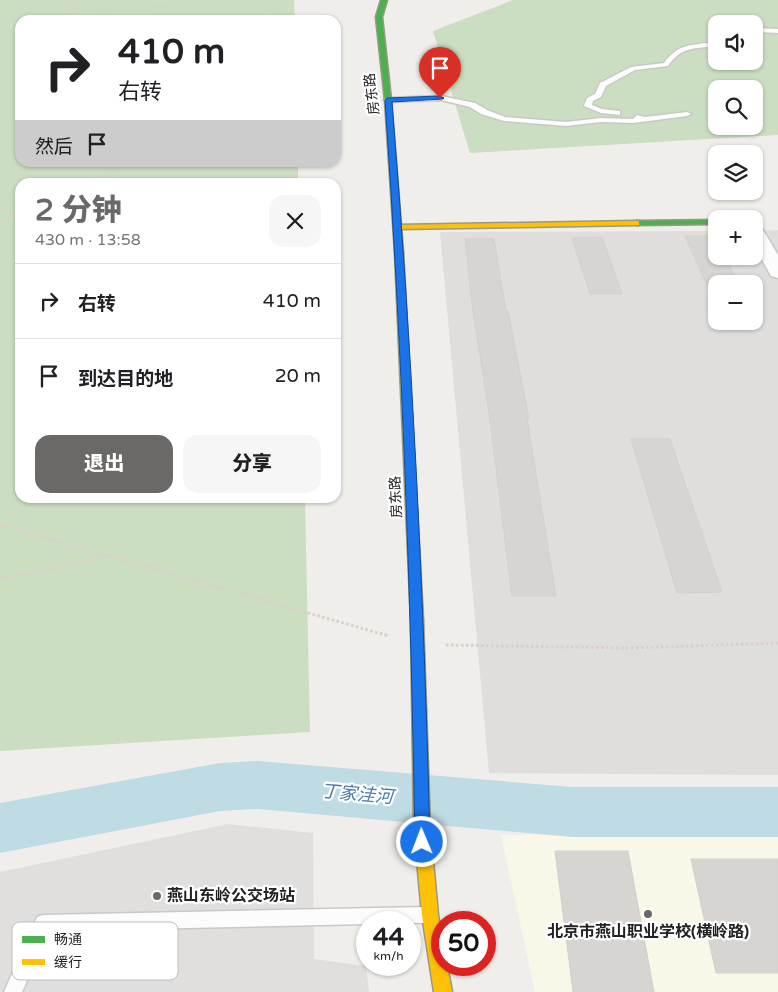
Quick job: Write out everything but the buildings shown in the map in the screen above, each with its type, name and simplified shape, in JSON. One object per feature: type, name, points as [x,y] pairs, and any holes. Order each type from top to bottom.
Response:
[{"type":"main road","name":"房东路","points":[[384,0],[379,16],[398,227],[418,644],[422,842],[430,915],[443,992]]},
{"type":"main road","points":[[398,227],[708,222]]},
{"type":"street","points":[[763,245],[778,272]]},
{"type":"lane","points":[[763,30],[778,31]]},
{"type":"lane","points":[[645,119],[624,113],[601,111],[588,106],[590,100],[598,95],[603,85],[633,68],[666,65],[674,53],[690,47],[708,45]]},
{"type":"lane","points":[[388,100],[440,98],[472,104],[484,112],[504,119],[566,124],[601,120],[633,120],[687,114]]},
{"type":"lane","points":[[91,922],[430,915]]},
{"type":"lane","points":[[13,992],[18,980]]},
{"type":"path","points":[[68,0],[66,2],[72,7],[98,9],[252,4],[268,7],[278,15]]},
{"type":"path","points":[[101,178],[119,167]]},
{"type":"path","points":[[0,222],[15,214]]},
{"type":"path","points":[[0,525],[418,644],[631,648],[778,643]]},
{"type":"path","points":[[0,578],[36,573],[106,555]]},
{"type":"shaded area","points":[[778,230],[778,775],[489,773],[440,232],[708,231],[708,265],[763,265],[763,231]]},
{"type":"shaded area","name":"燕山东岭公交场站","points":[[228,824],[313,833],[314,959],[356,965],[356,976],[367,976],[369,992],[0,992],[0,872]]},
{"type":"shaded area","name":"北京市燕山职业学校(横岭路)","points":[[778,834],[778,992],[535,992],[501,835]]},
{"type":"green space","points":[[0,0],[294,0],[295,15],[15,15],[15,167],[298,167],[298,178],[15,178],[15,503],[305,503],[310,732],[0,751]]},
{"type":"green space","points":[[513,0],[778,0],[778,135],[470,153],[433,31]]},
{"type":"waterway","name":"丁家洼河","points":[[0,828],[220,787],[258,785],[572,812],[778,812]]},
{"type":"traffic: fast","points":[[384,0],[379,17],[388,100],[399,252]]},
{"type":"traffic: fast","points":[[636,223],[708,222]]},
{"type":"traffic: fast","points":[[417,620],[422,827]]},
{"type":"traffic: slow","points":[[398,227],[636,223]]},
{"type":"traffic: slow","points":[[399,252],[417,620]]},
{"type":"traffic: slow","points":[[422,827],[430,915],[443,992]]},
{"type":"place","name":"燕山东岭公交场站","points":[[157,896]]},
{"type":"place","name":"北京市燕山职业学校(横岭路)","points":[[648,914]]},
{"type":"route","points":[[422,842],[418,644],[398,227],[388,100],[440,98]]}]
